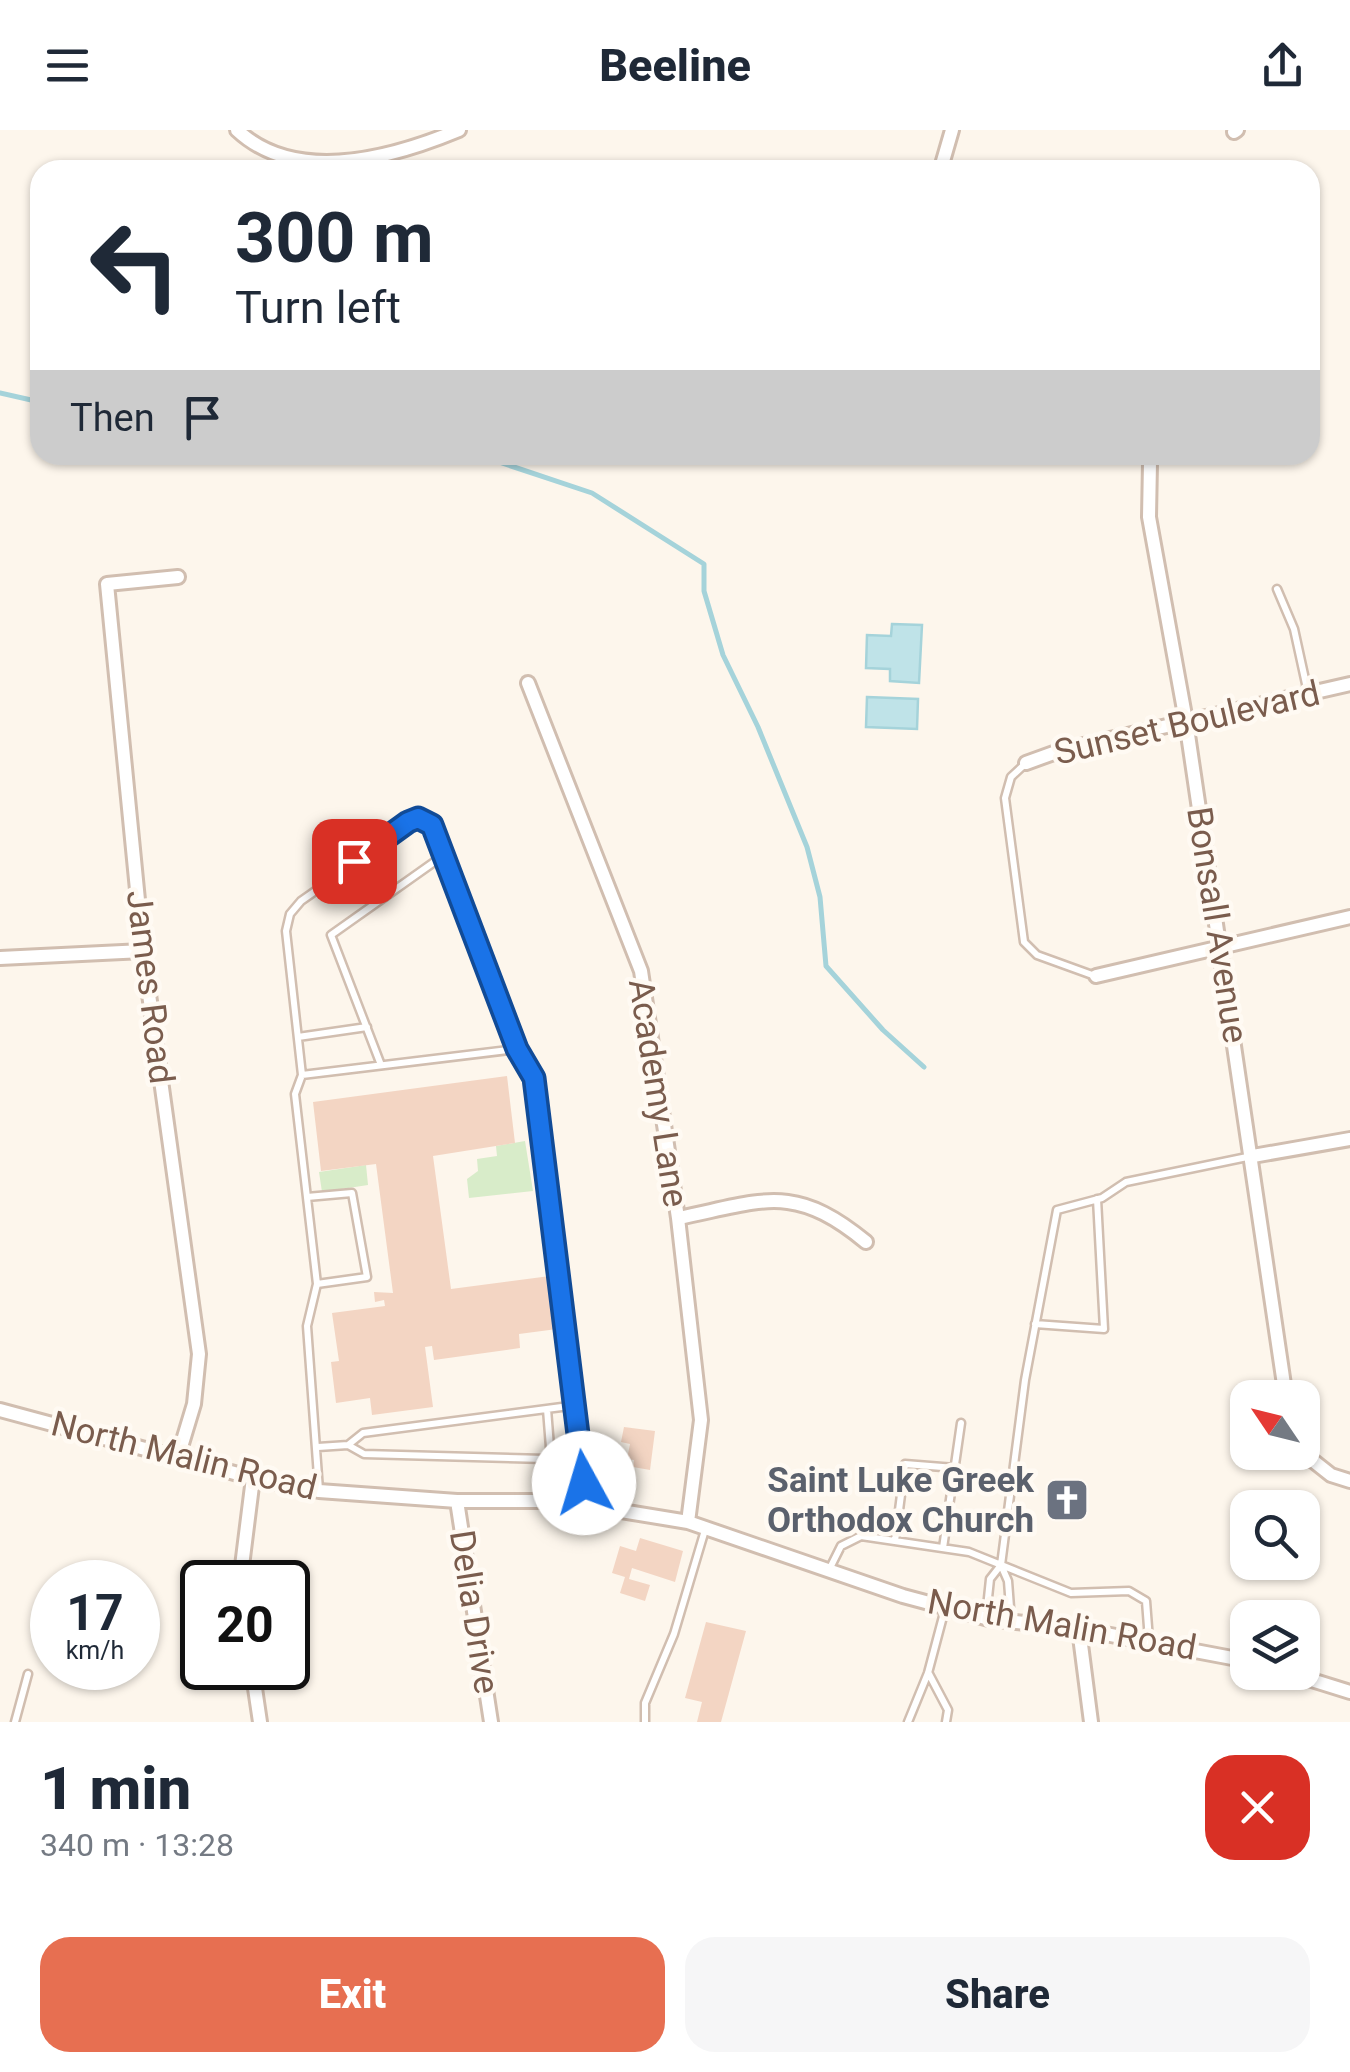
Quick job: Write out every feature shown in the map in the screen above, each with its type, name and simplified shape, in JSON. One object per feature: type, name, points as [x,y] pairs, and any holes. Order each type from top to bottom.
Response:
[{"type":"street","points":[[237,130],[284,156],[315,160]]},
{"type":"street","points":[[346,160],[403,153],[459,130]]},
{"type":"street","points":[[943,160],[952,130]]},
{"type":"street","name":"Bonsall Avenue","points":[[1150,465],[1149,517],[1186,721],[1283,1380]]},
{"type":"street","name":"James Road","points":[[178,577],[107,584],[143,951],[199,1354],[194,1404],[178,1457]]},
{"type":"street","name":"Academy Lane","points":[[528,683],[642,971],[702,1420],[688,1522]]},
{"type":"street","name":"Sunset Boulevard","points":[[1026,764],[1062,750],[1350,684]]},
{"type":"street","points":[[1096,976],[1350,916]]},
{"type":"street","points":[[0,958],[143,951]]},
{"type":"street","points":[[1252,1156],[1350,1139]]},
{"type":"street","points":[[678,1218],[770,1199],[803,1202],[833,1214],[866,1242]]},
{"type":"street","name":"North Malin Road","points":[[0,1410],[253,1478],[319,1491],[587,1506],[688,1522],[945,1608],[1230,1658]]},
{"type":"street","points":[[1320,1466],[1350,1481]]},
{"type":"street","points":[[241,1560],[253,1478]]},
{"type":"street","name":"Delia Drive","points":[[457,1501],[490,1722]]},
{"type":"street","points":[[1079,1629],[1091,1722]]},
{"type":"street","points":[[1320,1683],[1350,1692]]},
{"type":"street","points":[[255,1690],[260,1722]]},
{"type":"lane","points":[[1277,589],[1294,629],[1308,694]]},
{"type":"lane","points":[[1026,764],[1010,777],[1004,798],[1024,942],[1037,955],[1096,976]]},
{"type":"lane","points":[[319,1491],[307,1326],[318,1284],[295,1094],[302,1075],[286,931],[290,914],[301,900],[418,818],[432,825],[517,1049],[534,1078],[587,1506]]},
{"type":"lane","points":[[382,1065],[331,934],[444,855]]},
{"type":"lane","points":[[298,1037],[367,1027]]},
{"type":"lane","points":[[302,1075],[517,1049]]},
{"type":"lane","points":[[986,1618],[990,1579],[1000,1566],[1036,1324],[1058,1210],[1097,1200],[1126,1182],[1252,1156]]},
{"type":"lane","points":[[307,1197],[352,1193],[367,1277],[318,1284]]},
{"type":"lane","points":[[1036,1324],[1104,1329],[1097,1200]]},
{"type":"lane","points":[[348,1445],[363,1433],[577,1405]]},
{"type":"lane","points":[[547,1409],[551,1460]]},
{"type":"lane","points":[[943,1548],[961,1423]]},
{"type":"lane","points":[[318,1447],[348,1445],[364,1454],[582,1460]]},
{"type":"lane","points":[[895,1541],[905,1464],[955,1468]]},
{"type":"lane","points":[[646,1722],[645,1703],[674,1634],[706,1528]]},
{"type":"lane","points":[[829,1570],[842,1546],[861,1536],[968,1552],[1071,1592],[1129,1591],[1146,1601],[1149,1642]]},
{"type":"lane","points":[[1000,1566],[1008,1581],[1011,1622]]},
{"type":"lane","points":[[908,1722],[928,1673],[945,1608]]},
{"type":"lane","points":[[928,1673],[948,1710],[946,1722]]},
{"type":"lane","points":[[16,1722],[28,1674]]},
{"type":"green space","points":[[525,1141],[533,1191],[469,1198],[467,1179],[478,1171],[477,1159],[497,1156],[496,1146]]},
{"type":"green space","points":[[366,1165],[368,1185],[322,1192],[319,1172]]},
{"type":"water","points":[[892,624],[922,625],[919,683],[890,681],[890,669],[866,668],[867,635],[891,636]]},
{"type":"water","points":[[867,697],[918,699],[917,729],[866,727]]},
{"type":"building","points":[[507,1076],[515,1143],[433,1156],[451,1289],[550,1276],[557,1329],[519,1334],[520,1348],[434,1360],[432,1346],[425,1347],[433,1407],[372,1415],[370,1398],[336,1403],[331,1362],[339,1361],[332,1313],[385,1306],[384,1300],[375,1302],[374,1292],[393,1293],[376,1164],[321,1171],[313,1102]]},
{"type":"building","points":[[624,1427],[655,1431],[650,1470],[633,1467],[634,1460],[627,1459],[630,1444],[621,1442]]},
{"type":"building","points":[[640,1538],[683,1551],[675,1582],[632,1568],[629,1579],[650,1585],[645,1601],[620,1593],[625,1577],[612,1573],[620,1546],[636,1551]]},
{"type":"building","points":[[706,1622],[746,1631],[721,1722],[697,1722],[702,1702],[685,1698]]},
{"type":"waterway","points":[[0,393],[30,400]]},
{"type":"waterway","points":[[508,465],[592,493],[704,564],[704,591],[723,655],[758,727],[807,847],[820,897],[826,966],[883,1030],[924,1067]]},
{"type":"place","name":"Saint Luke Greek Orthodox Church","points":[[1067,1500]]},
{"type":"route","points":[[354,861],[408,822],[418,818],[432,825],[517,1049],[534,1078],[584,1483]]}]
